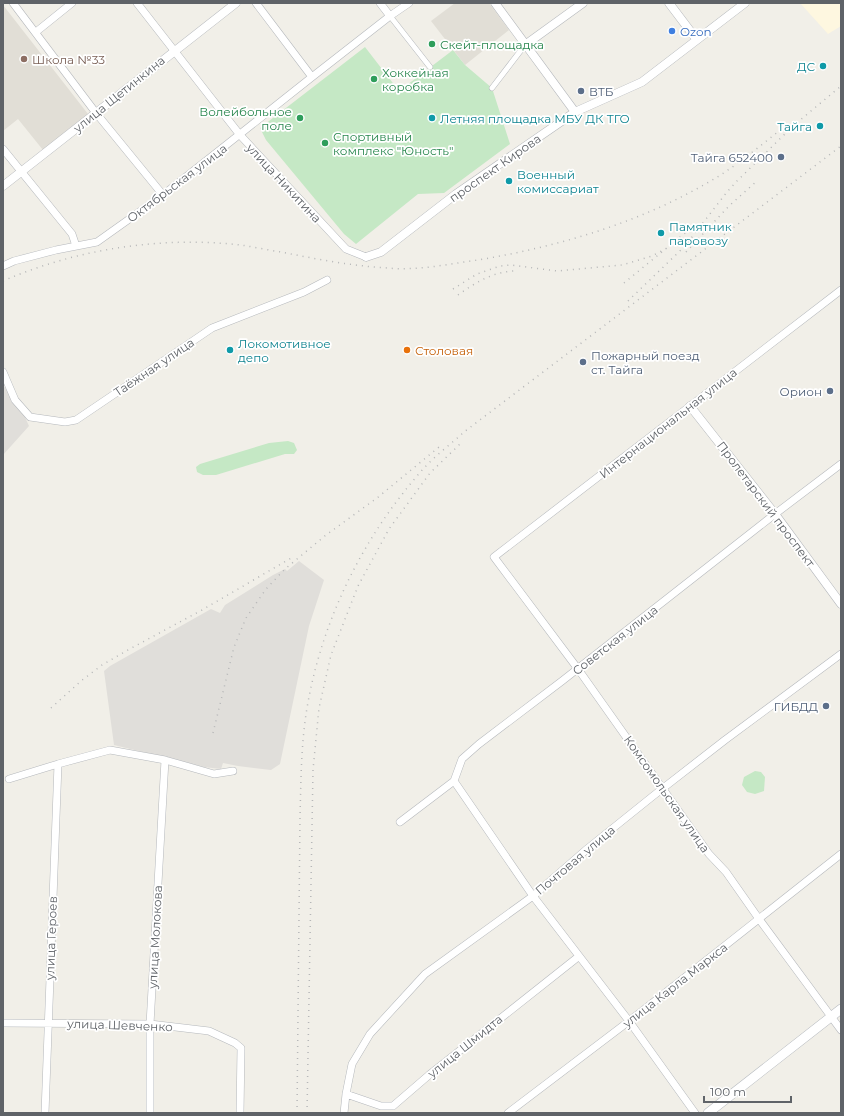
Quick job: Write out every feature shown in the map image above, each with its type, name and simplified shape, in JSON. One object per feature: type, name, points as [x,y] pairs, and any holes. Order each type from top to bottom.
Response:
[{"type":"main road","points":[[708,1113],[841,1009]]},
{"type":"street","points":[[13,3],[96,113],[163,195]]},
{"type":"street","points":[[36,32],[72,3]]},
{"type":"street","name":"улица Никитина","points":[[137,3],[240,135],[346,248],[366,257]]},
{"type":"street","name":"улица Щетинкина","points":[[3,186],[236,3]]},
{"type":"street","points":[[256,3],[312,77]]},
{"type":"street","points":[[380,3],[430,67]]},
{"type":"street","name":"Октябрьская улица","points":[[3,266],[14,261],[97,242],[163,195],[390,16],[409,3]]},
{"type":"street","points":[[495,3],[575,112]]},
{"type":"street","points":[[492,88],[525,45],[583,3]]},
{"type":"street","points":[[669,3],[697,40]]},
{"type":"street","name":"проспект Кирова","points":[[366,257],[381,252],[456,194],[575,112],[642,82],[745,3]]},
{"type":"street","points":[[3,149],[72,234],[76,246]]},
{"type":"street","name":"Таёжная улица","points":[[3,372],[15,400],[30,417],[65,422],[76,420],[212,328],[304,292],[327,280]]},
{"type":"street","name":"Интернациональная улица","points":[[494,557],[841,290]]},
{"type":"street","name":"Пролетарский проспект","points":[[690,406],[775,514],[841,604]]},
{"type":"street","name":"Советская улица","points":[[454,781],[462,759],[479,744],[578,669],[841,464]]},
{"type":"street","name":"Комсомольская улица","points":[[494,557],[578,669],[709,854],[726,872],[841,1030]]},
{"type":"street","name":"Почтовая улица","points":[[344,1113],[352,1064],[370,1034],[425,974],[533,896],[586,849],[663,788],[841,654]]},
{"type":"street","points":[[9,779],[110,750],[165,760],[214,774],[233,771]]},
{"type":"street","name":"улица Молокова","points":[[150,1113],[150,1024],[165,760]]},
{"type":"street","name":"улица Героев","points":[[45,1113],[58,764]]},
{"type":"street","points":[[400,822],[454,781],[533,896],[628,1021],[695,1113]]},
{"type":"street","name":"улица Карла Маркса","points":[[508,1113],[841,854]]},
{"type":"street","name":"улица Шмидта","points":[[346,1094],[381,1106],[393,1106],[441,1065],[578,957]]},
{"type":"street","name":"улица Шевченко","points":[[3,1023],[48,1022],[150,1024],[209,1031],[235,1043],[241,1048],[240,1113]]},
{"type":"shaded area","points":[[455,3],[489,3],[509,30],[465,65],[431,21]]},
{"type":"shaded area","points":[[800,3],[841,3],[841,26],[828,34]]},
{"type":"shaded area","name":"Школа №33","points":[[3,5],[88,114],[43,150],[18,119],[3,131]]},
{"type":"shaded area","points":[[3,385],[24,415],[29,426],[3,455]]},
{"type":"shaded area","points":[[299,561],[324,580],[309,626],[280,764],[271,770],[223,763],[221,769],[204,767],[114,745],[104,671],[110,666],[211,609],[220,613],[225,605],[273,575],[285,569],[287,571]]},
{"type":"green space","points":[[365,47],[399,91],[453,50],[465,65],[492,88],[510,144],[444,193],[418,194],[356,244],[344,234],[266,140],[260,128]]},
{"type":"green space","points":[[288,441],[294,443],[297,450],[294,454],[285,454],[216,475],[203,475],[197,472],[196,467],[200,464],[269,443]]},
{"type":"green space","points":[[755,771],[761,772],[765,777],[764,791],[755,794],[747,792],[742,785],[744,777]]},
{"type":"railway","points":[[628,301],[685,246],[737,181],[793,126],[841,86]]},
{"type":"railway","points":[[3,281],[31,270],[89,253],[150,244],[180,242],[241,245],[321,260],[399,269],[433,267],[509,254],[570,240],[630,220],[658,208],[714,179],[750,154],[784,127]]},
{"type":"railway","points":[[297,1113],[300,817],[305,722],[314,675],[323,642],[349,580],[365,550],[402,494],[424,468],[464,432],[841,146]]},
{"type":"railway","points":[[686,252],[729,206],[758,180]]},
{"type":"railway","points":[[624,283],[696,224]]},
{"type":"railway","points":[[453,289],[477,274],[500,266],[511,265],[557,271],[622,265],[652,256],[671,246]]},
{"type":"railway","points":[[458,295],[477,282],[498,273],[514,271]]},
{"type":"railway","points":[[307,1113],[313,770],[319,708],[331,655],[358,586],[389,529],[430,473],[460,444]]},
{"type":"railway","points":[[213,733],[234,647],[246,618],[266,589],[285,569],[326,535],[377,498],[439,447]]},
{"type":"railway","points":[[51,708],[81,681],[102,665],[202,610],[293,557]]},
{"type":"place","name":"Ozon","points":[[672,31]]},
{"type":"place","name":"Скейт-площадка","points":[[432,44]]},
{"type":"place","name":"Школа №33","points":[[24,59]]},
{"type":"place","name":"ДС","points":[[823,66]]},
{"type":"place","name":"Хоккейная коробка","points":[[374,79]]},
{"type":"place","name":"ВТБ","points":[[581,91]]},
{"type":"place","name":"Волейбольное поле","points":[[300,118]]},
{"type":"place","name":"Летняя площадка МБУ ДК ТГО","points":[[432,118]]},
{"type":"place","name":"Тайга","points":[[820,126]]},
{"type":"place","name":"Спортивный комплекс \"Юность\"","points":[[325,143]]},
{"type":"place","name":"Тайга 652400","points":[[781,157]]},
{"type":"place","name":"Военный комиссариат","points":[[509,181]]},
{"type":"place","name":"Памятник паровозу","points":[[661,233]]},
{"type":"place","name":"Локомотивное депо","points":[[230,350]]},
{"type":"place","name":"Столовая","points":[[407,350]]},
{"type":"place","name":"Пожарный поезд ст. Тайга","points":[[583,362]]},
{"type":"place","name":"Орион","points":[[830,391]]},
{"type":"place","name":"ГИБДД","points":[[826,706]]}]
